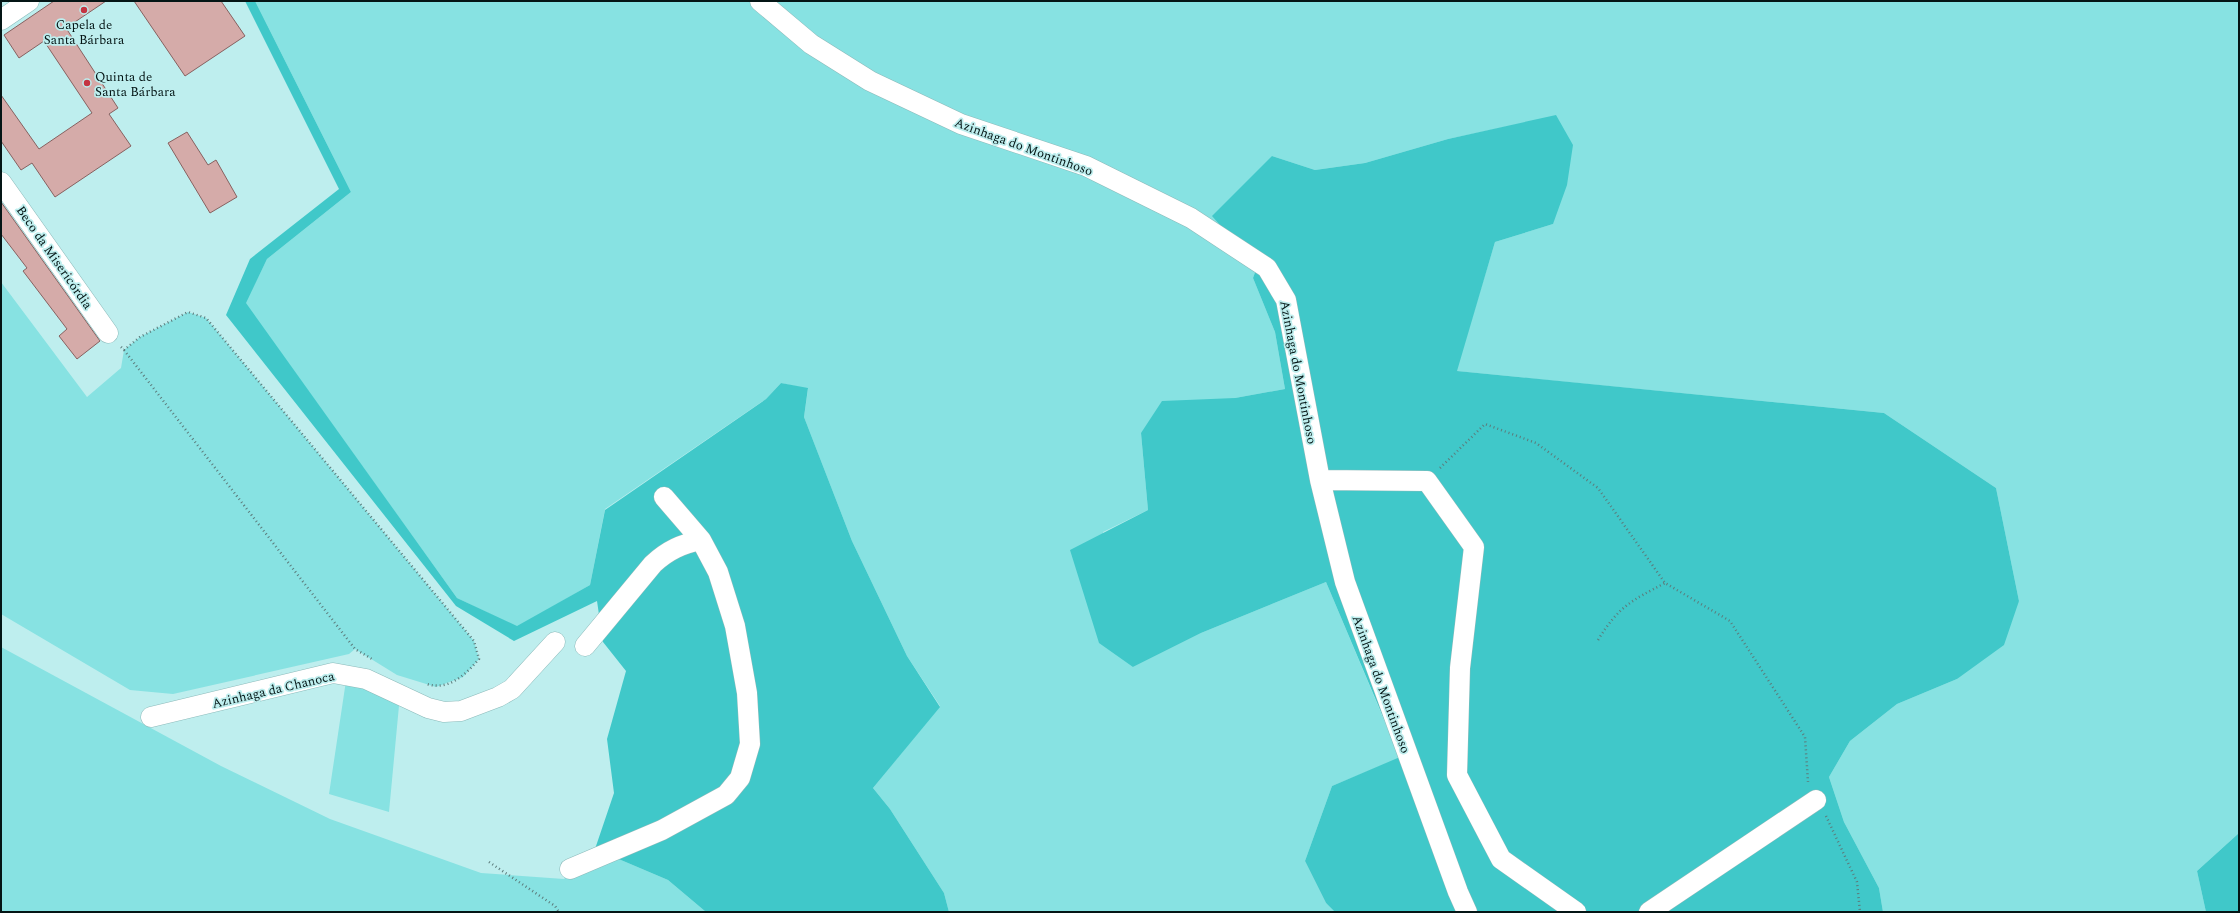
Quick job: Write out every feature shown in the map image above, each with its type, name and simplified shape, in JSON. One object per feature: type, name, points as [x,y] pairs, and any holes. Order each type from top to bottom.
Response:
[{"type":"street","points":[[1,20],[29,1]]},
{"type":"street","name":"Azinhaga do Montinhoso","points":[[760,1],[811,44],[870,81],[960,124],[1086,166],[1191,218],[1267,268],[1286,300],[1320,480],[1345,582],[1458,892],[1467,912]]},
{"type":"street","name":"Beco da Misericórdia","points":[[1,182],[108,333]]},
{"type":"street","points":[[1320,480],[1427,481],[1474,547],[1460,668],[1457,775],[1500,859],[1576,912]]},
{"type":"street","points":[[570,869],[662,830],[726,795],[740,778],[750,744],[747,693],[735,626],[718,572],[701,540],[664,497]]},
{"type":"street","points":[[585,646],[653,564],[666,552],[682,544],[701,540]]},
{"type":"street","name":"Azinhaga da Chanoca","points":[[151,717],[333,673],[366,679],[428,708],[444,712],[461,711],[498,697],[512,689],[555,642]]},
{"type":"street","points":[[1649,912],[1816,800]]},
{"type":"path","points":[[124,350],[146,333],[188,312],[206,318],[474,642],[479,659],[463,677],[436,687],[423,683]]},
{"type":"path","points":[[108,333],[124,350],[355,649],[373,660]]},
{"type":"path","points":[[1427,481],[1485,424],[1536,443],[1598,488],[1665,583],[1730,621],[1806,737],[1809,786],[1831,826],[1857,882],[1860,912]]},
{"type":"path","points":[[1598,640],[1608,623],[1625,605],[1665,583]]},
{"type":"path","points":[[489,862],[555,906],[559,912]]},
{"type":"shaded area","points":[[245,1],[255,1],[351,192],[267,259],[246,303],[457,598],[517,626],[590,585],[605,510],[766,399],[781,383],[808,388],[804,417],[852,541],[907,656],[940,707],[873,788],[890,809],[944,893],[949,912],[706,912],[668,880],[595,849],[614,793],[607,739],[626,671],[603,642],[597,601],[514,641],[456,606],[226,315],[250,259],[339,189]]},
{"type":"shaded area","points":[[255,1],[2239,1],[2239,833],[2197,871],[2206,912],[1883,912],[1879,888],[1844,822],[1829,777],[1850,741],[1897,704],[1957,679],[2019,601],[1996,488],[1884,413],[1456,371],[1495,242],[1553,224],[1556,116],[1448,139],[1365,163],[1315,170],[1272,156],[1257,267],[1253,278],[1275,332],[1285,389],[1235,398],[1141,433],[1148,510],[1103,532],[1133,667],[1201,633],[1326,582],[1400,758],[1332,786],[1305,861],[1326,903],[1335,912],[949,912],[944,893],[890,809],[873,788],[940,706],[907,656],[852,541],[804,417],[808,389],[781,383],[766,399],[605,509],[590,585],[517,627],[457,598],[245,303],[267,259],[351,192]]},
{"type":"shaded area","points":[[1556,115],[1573,145],[1567,185],[1553,224],[1495,242],[1457,371],[1884,413],[1996,488],[2019,601],[2004,645],[1957,679],[1897,704],[1850,741],[1829,777],[1844,822],[1879,888],[1883,912],[1335,912],[1326,903],[1305,861],[1332,786],[1400,757],[1326,582],[1201,633],[1133,667],[1099,643],[1070,550],[1148,510],[1141,433],[1162,401],[1235,398],[1285,389],[1275,332],[1253,278],[1257,267],[1212,216],[1272,156],[1315,170],[1365,163],[1448,139]]},
{"type":"shaded area","points":[[1,282],[87,397],[121,368],[124,350],[140,337],[188,312],[206,318],[474,641],[479,659],[463,677],[436,687],[397,675],[355,649],[349,654],[173,694],[130,690],[1,614]]},
{"type":"shaded area","points":[[1,647],[221,766],[330,819],[481,873],[564,879],[595,849],[668,880],[706,912],[1,912]]},
{"type":"shaded area","points":[[347,674],[400,695],[389,812],[329,794]]},
{"type":"shaded area","points":[[2239,833],[2239,912],[2206,912],[2197,871]]},
{"type":"building","points":[[54,1],[106,1],[66,28],[118,108],[109,114],[131,146],[55,197],[32,163],[21,170],[1,141],[1,95],[39,149],[92,113],[44,41],[19,58],[4,35]]},
{"type":"building","points":[[134,1],[221,1],[245,36],[185,76]]},
{"type":"building","points":[[187,132],[208,165],[216,160],[237,197],[210,213],[168,143]]},
{"type":"building","points":[[1,202],[100,341],[77,359],[59,336],[67,329],[23,271],[27,268],[1,234]]},
{"type":"place","name":"Capela de Santa Bárbara","points":[[84,10]]},
{"type":"place","name":"Quinta de Santa Bárbara","points":[[87,83]]}]
